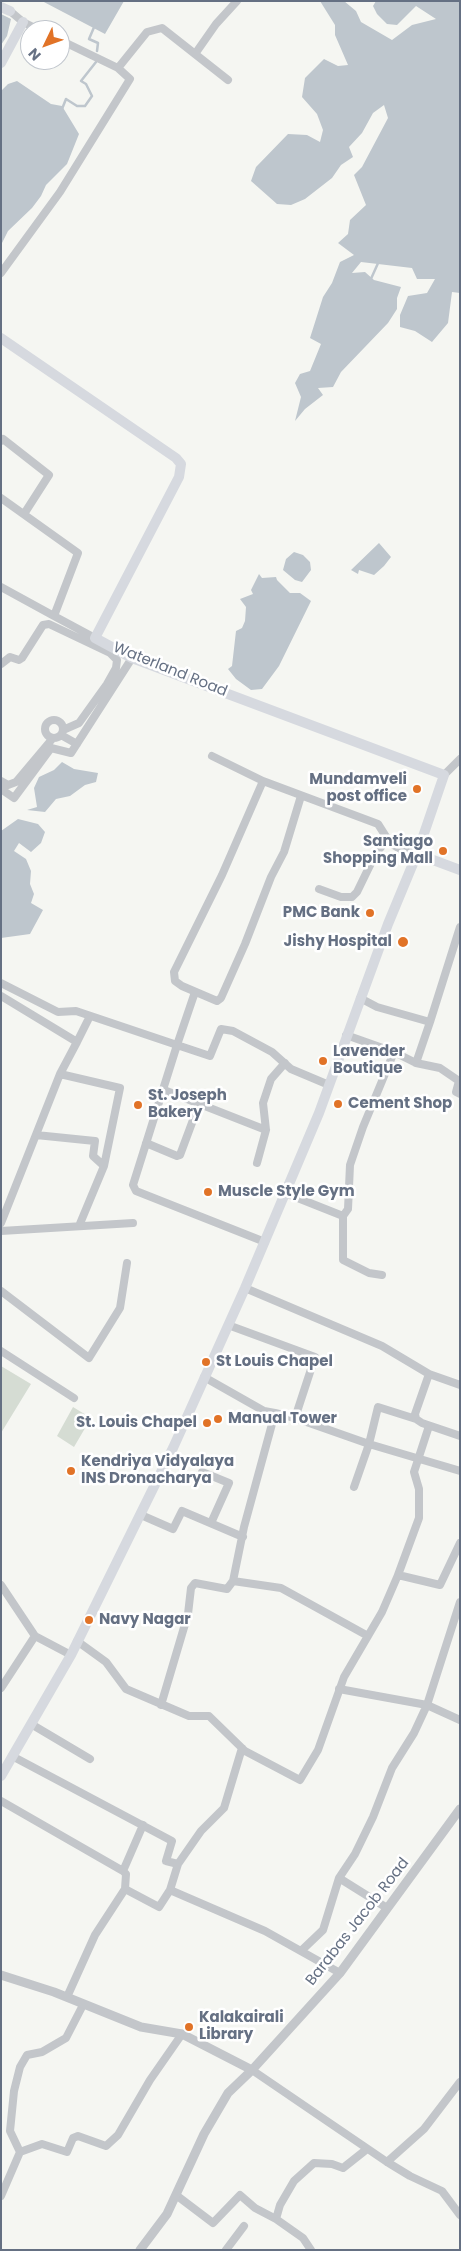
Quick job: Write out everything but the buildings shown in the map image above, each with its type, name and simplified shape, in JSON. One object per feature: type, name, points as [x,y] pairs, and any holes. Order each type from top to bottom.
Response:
[{"type":"main road","points":[[1,63],[20,28]]},
{"type":"main road","name":"Waterland Road","points":[[1,338],[176,458],[181,464],[179,477],[95,638],[132,658],[444,775]]},
{"type":"main road","points":[[1,1776],[71,1654],[140,1515],[245,1288],[329,1084],[388,924],[417,854],[444,775]]},
{"type":"main road","points":[[417,854],[460,870]]},
{"type":"street","points":[[195,54],[216,24],[237,1]]},
{"type":"street","points":[[6,9],[20,20]]},
{"type":"street","points":[[118,68],[147,32],[152,29],[162,28],[228,80]]},
{"type":"street","points":[[1,273],[60,192],[130,79],[118,68],[70,45]]},
{"type":"street","points":[[1,441],[3,439],[49,475],[24,514]]},
{"type":"street","points":[[1,498],[78,553],[54,616]]},
{"type":"street","points":[[1,587],[95,638]]},
{"type":"street","points":[[1,664],[10,658],[19,660],[22,658],[43,625],[49,624],[110,653],[117,660],[116,668],[107,684],[79,723],[59,734],[16,782],[8,786],[1,781]]},
{"type":"street","points":[[1,789],[14,798],[51,748],[71,753],[132,658]]},
{"type":"street","points":[[59,734],[77,744]]},
{"type":"street","points":[[212,756],[264,781],[378,824],[387,839],[396,847],[417,854]]},
{"type":"street","points":[[444,775],[460,759]]},
{"type":"street","points":[[264,781],[222,875],[174,972],[175,981],[217,1001],[221,998],[245,944],[271,877],[284,852],[301,796]]},
{"type":"street","points":[[319,889],[341,898],[352,897],[357,892],[375,855],[387,839]]},
{"type":"street","points":[[416,1063],[460,927]]},
{"type":"street","points":[[1,982],[58,1012],[76,1011],[210,1056],[221,1029],[227,1030],[266,1048],[291,1069],[329,1084]]},
{"type":"street","points":[[195,992],[133,1185],[136,1191],[264,1242]]},
{"type":"street","points":[[1,996],[77,1042]]},
{"type":"street","points":[[360,998],[377,1007],[430,1022]]},
{"type":"street","points":[[1,1223],[60,1074],[90,1016]]},
{"type":"street","points":[[346,1035],[394,1052],[416,1063],[440,1068],[459,1081],[456,1092],[460,1094]]},
{"type":"street","points":[[382,1275],[369,1273],[343,1260],[343,1216],[348,1209],[350,1165],[363,1127],[394,1052]]},
{"type":"street","points":[[257,1163],[266,1130],[263,1103],[272,1079],[285,1063]]},
{"type":"street","points":[[60,1074],[120,1088],[104,1166],[80,1226]]},
{"type":"street","points":[[164,1090],[266,1130]]},
{"type":"street","points":[[146,1143],[177,1156],[180,1155],[199,1104]]},
{"type":"street","points":[[36,1134],[95,1141],[93,1156],[104,1166]]},
{"type":"street","points":[[285,1193],[343,1216]]},
{"type":"street","points":[[1,1231],[133,1223]]},
{"type":"street","points":[[1,1291],[89,1358],[120,1308],[127,1263]]},
{"type":"street","points":[[245,1288],[382,1346],[429,1374],[460,1384]]},
{"type":"street","points":[[228,1325],[315,1357],[295,1418]]},
{"type":"street","points":[[1,1351],[74,1398]]},
{"type":"street","points":[[416,1419],[429,1374]]},
{"type":"street","points":[[204,1378],[264,1412],[295,1418],[369,1444],[460,1471]]},
{"type":"street","points":[[354,1487],[369,1444],[378,1408],[416,1419],[429,1426],[460,1436]]},
{"type":"street","points":[[161,1705],[188,1614],[191,1588],[195,1582],[227,1590],[233,1581],[244,1527],[275,1413]]},
{"type":"street","points":[[77,1641],[106,1662],[126,1690],[189,1716],[209,1716],[242,1748],[300,1780],[318,1750],[339,1689],[382,1612],[419,1518],[419,1489],[414,1472],[429,1426]]},
{"type":"street","points":[[202,1472],[228,1483],[211,1523]]},
{"type":"street","points":[[140,1515],[173,1529],[182,1511],[243,1537]]},
{"type":"street","points":[[398,1575],[440,1585],[460,1543]]},
{"type":"street","points":[[233,1581],[281,1588],[368,1636]]},
{"type":"street","points":[[1,1585],[35,1636],[71,1654]]},
{"type":"street","points":[[301,1952],[323,1930],[339,1878],[355,1854],[373,1817],[392,1768],[414,1733],[427,1705],[460,1602]]},
{"type":"street","points":[[1,1688],[35,1636]]},
{"type":"street","points":[[339,1689],[427,1705],[460,1720]]},
{"type":"street","points":[[31,1724],[90,1759]]},
{"type":"street","points":[[125,1889],[159,1907],[170,1890],[178,1864],[201,1831],[224,1808],[242,1748]]},
{"type":"street","points":[[12,1756],[172,1842],[166,1861],[178,1864]]},
{"type":"street","points":[[1,1801],[126,1874],[125,1889],[95,1935],[67,1997]]},
{"type":"street","name":"Barabas Jacob Road","points":[[140,2250],[167,2214],[215,2115],[228,2093],[252,2070],[340,1973],[460,1809]]},
{"type":"street","points":[[123,1871],[143,1825]]},
{"type":"street","points":[[339,1878],[387,1908]]},
{"type":"street","points":[[170,1890],[265,1932],[340,1973]]},
{"type":"street","points":[[1,1975],[67,1997],[141,2027],[182,2034],[252,2070],[387,2162],[410,2176],[442,2191],[460,2215]]},
{"type":"street","points":[[20,2152],[10,2131],[14,2091],[20,2067],[27,2055],[42,2052],[66,2038],[83,2005]]},
{"type":"street","points":[[1,2196],[20,2152],[42,2144],[66,2152],[73,2138],[78,2136],[106,2146],[118,2135],[150,2080],[182,2034]]},
{"type":"street","points":[[387,2162],[424,2129],[460,2082]]},
{"type":"street","points":[[276,2220],[280,2205],[294,2181],[314,2163],[332,2164],[342,2168],[353,2162],[367,2149]]},
{"type":"street","points":[[176,2195],[213,2224],[240,2195],[255,2208],[303,2238],[311,2250]]},
{"type":"street","points":[[226,2250],[244,2226]]},
{"type":"shaded area","points":[[42,1],[124,1],[105,34]]},
{"type":"shaded area","points":[[320,1],[344,1],[356,11],[361,22],[392,40],[412,25],[436,19],[416,6],[397,25],[387,24],[377,14],[373,6],[376,1],[460,1],[460,293],[452,292],[448,323],[432,342],[415,331],[400,327],[400,315],[408,296],[427,293],[435,279],[417,279],[412,268],[361,262],[352,273],[365,272],[374,280],[401,287],[397,298],[397,309],[388,323],[341,372],[333,387],[318,388],[323,395],[305,409],[295,421],[301,397],[295,383],[300,374],[310,371],[321,344],[310,338],[323,297],[332,283],[340,262],[354,255],[338,243],[348,234],[350,220],[366,205],[354,175],[362,167],[388,118],[384,105],[373,113],[362,133],[349,147],[353,157],[341,165],[332,178],[305,199],[291,205],[277,204],[251,181],[256,167],[288,134],[307,135],[320,142],[323,130],[317,114],[302,97],[305,78],[324,59],[338,66],[348,65],[335,35],[335,25]]},
{"type":"shaded area","points":[[1,14],[11,19],[7,36],[1,45]]},
{"type":"shaded area","points":[[17,81],[51,104],[62,106],[79,134],[67,164],[46,185],[32,208],[8,231],[1,245],[1,91],[8,84]]},
{"type":"shaded area","points":[[379,543],[391,557],[384,566],[374,575],[359,570],[358,574],[351,570]]},
{"type":"shaded area","points":[[294,552],[303,555],[310,562],[311,570],[302,582],[295,580],[283,570],[286,559]]},
{"type":"shaded area","points":[[259,574],[262,578],[276,577],[290,593],[300,593],[311,601],[279,666],[262,689],[251,690],[236,679],[228,669],[232,666],[236,631],[242,628],[245,621],[246,607],[240,599],[253,594],[251,590]]},
{"type":"shaded area","points":[[62,762],[74,769],[98,773],[96,782],[85,785],[70,796],[56,799],[45,812],[27,810],[37,807],[34,788],[39,777],[54,770]]},
{"type":"shaded area","points":[[18,819],[38,824],[45,832],[41,843],[31,852],[19,843],[14,851],[26,859],[31,871],[30,884],[34,894],[31,903],[43,910],[30,934],[1,938],[1,831]]},
{"type":"shaded area","points":[[1,1366],[31,1384],[1,1433]]},
{"type":"shaded area","points":[[73,1407],[91,1418],[74,1447],[57,1436]]},
{"type":"waterway","points":[[95,25],[89,39],[98,43],[97,51]]},
{"type":"waterway","points":[[62,109],[66,99],[77,106],[85,106],[92,96],[86,84],[81,81],[96,62]]},
{"type":"waterway","points":[[370,281],[379,261]]},
{"type":"place","name":"Mundamveli post office","points":[[417,789]]},
{"type":"place","name":"Santiago Shopping Mall","points":[[443,851]]},
{"type":"place","name":"PMC Bank","points":[[370,913]]},
{"type":"place","name":"Jishy Hospital","points":[[403,942]]},
{"type":"place","name":"Lavender Boutique","points":[[323,1061]]},
{"type":"place","name":"Cement Shop","points":[[338,1104]]},
{"type":"place","name":"St. Joseph Bakery","points":[[138,1105]]},
{"type":"place","name":"Muscle Style Gym","points":[[208,1192]]},
{"type":"place","name":"St Louis Chapel","points":[[206,1362]]},
{"type":"place","name":"Manual Tower","points":[[218,1419]]},
{"type":"place","name":"St. Louis Chapel","points":[[207,1423]]},
{"type":"place","name":"Kendriya Vidyalaya INS Dronacharya","points":[[71,1471]]},
{"type":"place","name":"Navy Nagar","points":[[89,1620]]},
{"type":"place","name":"Kalakairali Library","points":[[189,2027]]}]
